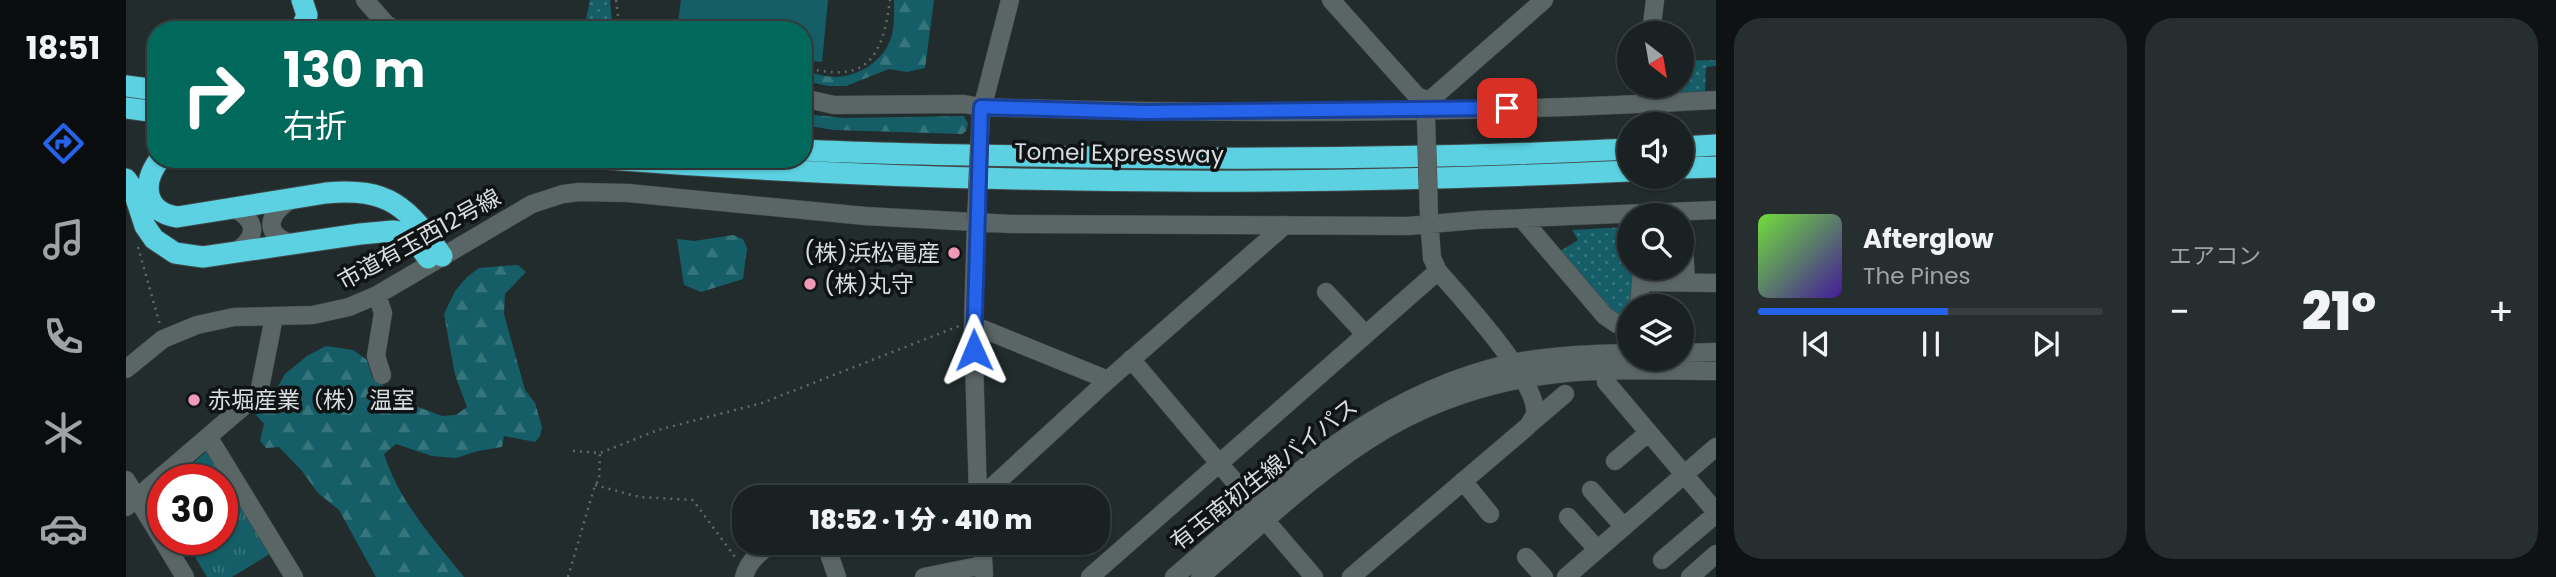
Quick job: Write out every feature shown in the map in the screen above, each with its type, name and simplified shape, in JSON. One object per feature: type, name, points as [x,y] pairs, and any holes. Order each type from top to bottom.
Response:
[{"type":"highway","points":[[302,0],[307,15],[305,21]]},
{"type":"highway","points":[[317,21],[319,0]]},
{"type":"highway","points":[[126,86],[147,89]]},
{"type":"highway","points":[[126,108],[147,111]]},
{"type":"highway","points":[[1694,146],[1716,145]]},
{"type":"highway","name":"Tomei Expressway","points":[[812,150],[1137,158],[1317,159],[1617,150]]},
{"type":"highway","points":[[1694,168],[1716,167]]},
{"type":"highway","points":[[155,168],[149,180],[150,201],[166,215],[177,217],[350,191],[382,198],[397,204],[411,215],[436,259]]},
{"type":"highway","name":"Tomei Expressway","points":[[739,168],[841,175],[1317,181],[1617,171]]},
{"type":"highway","points":[[126,179],[145,226],[154,239],[176,253],[203,257],[393,231],[407,233],[436,259]]},
{"type":"street","points":[[365,0],[383,21]]},
{"type":"street","points":[[980,485],[973,325],[981,110],[1010,0]]},
{"type":"street","points":[[1331,0],[1427,110],[1432,257],[1438,271],[1490,332],[1522,379],[1536,411],[1528,426]]},
{"type":"street","points":[[1427,110],[1544,0]]},
{"type":"street","points":[[1652,21],[1655,0]]},
{"type":"street","points":[[1642,104],[1643,98]]},
{"type":"street","points":[[812,100],[834,105],[964,104],[981,110],[1145,112],[1427,110],[1716,100]]},
{"type":"street","name":"市道有玉西12号線","points":[[126,369],[163,339],[213,321],[234,317],[332,313],[377,295],[532,204],[563,194],[580,192],[628,193],[865,216],[1011,224],[1285,225],[1617,216]]},
{"type":"street","points":[[290,200],[277,209],[271,227],[281,240],[292,244]]},
{"type":"street","points":[[232,207],[250,220],[252,229],[251,238],[234,253]]},
{"type":"street","name":"市道有玉西12号線","points":[[1694,212],[1716,210]]},
{"type":"street","points":[[1522,219],[1605,316],[1617,324]]},
{"type":"street","points":[[993,485],[1131,359],[1285,225]]},
{"type":"street","points":[[1090,577],[1438,271]]},
{"type":"street","points":[[1673,280],[1716,283]]},
{"type":"street","points":[[1326,292],[1365,334]]},
{"type":"street","points":[[377,295],[383,313],[376,356],[382,375]]},
{"type":"street","points":[[132,503],[259,393],[274,317]]},
{"type":"street","points":[[973,325],[1108,380]]},
{"type":"street","points":[[1694,352],[1716,352]]},
{"type":"street","name":"有玉南初生線バイパス","points":[[1200,577],[1335,444],[1377,415],[1435,388],[1512,363],[1548,357],[1617,354]]},
{"type":"street","points":[[1131,359],[1314,577]]},
{"type":"street","points":[[1605,371],[1606,382],[1716,513],[1662,560]]},
{"type":"street","name":"有玉南初生線バイパス","points":[[1174,577],[1387,428],[1444,402],[1522,379],[1553,374],[1716,371]]},
{"type":"street","points":[[1351,577],[1565,394]]},
{"type":"street","points":[[1615,461],[1648,433]]},
{"type":"street","points":[[209,438],[294,577]]},
{"type":"street","points":[[1566,577],[1716,447]]},
{"type":"street","points":[[126,480],[132,503],[184,577]]},
{"type":"street","points":[[1463,481],[1490,514]]},
{"type":"street","points":[[1591,490],[1623,526]]},
{"type":"street","points":[[1568,517],[1597,549]]},
{"type":"street","points":[[1690,577],[1716,554]]},
{"type":"street","points":[[745,574],[758,555]]},
{"type":"street","points":[[829,555],[837,577]]},
{"type":"street","points":[[1526,557],[1544,577]]},
{"type":"street","points":[[924,577],[984,571]]},
{"type":"path","points":[[616,0],[621,21]]},
{"type":"path","points":[[812,69],[846,72],[868,64],[879,48],[890,0]]},
{"type":"path","points":[[138,247],[163,339]]},
{"type":"path","points":[[573,451],[600,453],[658,430],[762,403],[954,326],[973,325]]},
{"type":"path","points":[[568,577],[595,485],[599,480],[600,453]]},
{"type":"path","points":[[595,485],[639,497],[693,500],[745,574]]},
{"type":"green space","points":[[590,0],[610,0],[612,21],[586,20]]},
{"type":"green space","points":[[681,0],[828,0],[822,62],[812,61],[812,21],[678,21]]},
{"type":"green space","points":[[894,0],[934,0],[925,68],[907,72],[889,69],[846,86],[812,83],[812,73],[844,76],[860,71],[874,62],[891,39]]},
{"type":"green space","points":[[1716,60],[1716,66],[1706,67],[1705,94],[1694,94],[1694,61]]},
{"type":"green space","points":[[812,115],[845,118],[964,116],[968,124],[962,134],[834,130],[812,126]]},
{"type":"green space","points":[[1617,228],[1617,280],[1633,280],[1631,294],[1617,294],[1617,317],[1612,316],[1554,255],[1578,240],[1572,230]]},
{"type":"green space","points":[[733,235],[743,239],[747,248],[743,279],[701,292],[684,285],[677,239],[694,241]]},
{"type":"green space","points":[[518,265],[526,272],[505,294],[504,314],[525,390],[535,403],[542,427],[540,436],[535,442],[504,436],[502,447],[456,458],[432,456],[396,444],[384,454],[408,504],[464,577],[376,577],[339,510],[318,493],[279,447],[266,448],[260,441],[264,424],[250,408],[274,393],[285,374],[307,356],[326,346],[353,350],[367,360],[372,377],[402,401],[442,416],[456,415],[467,407],[455,375],[444,314],[455,291],[479,268]]},
{"type":"green space","points":[[208,450],[218,464],[192,464]]},
{"type":"green space","points":[[238,492],[278,549],[232,577],[207,577],[194,555],[238,555]]},
{"type":"place","name":"(株)浜松電産","points":[[954,253]]},
{"type":"place","name":"(株)丸守","points":[[810,284]]},
{"type":"place","name":"赤堀産業（株）温室","points":[[194,400]]},
{"type":"route","points":[[974,350],[974,273],[981,107],[1145,112],[1426,111],[1507,108]]}]
